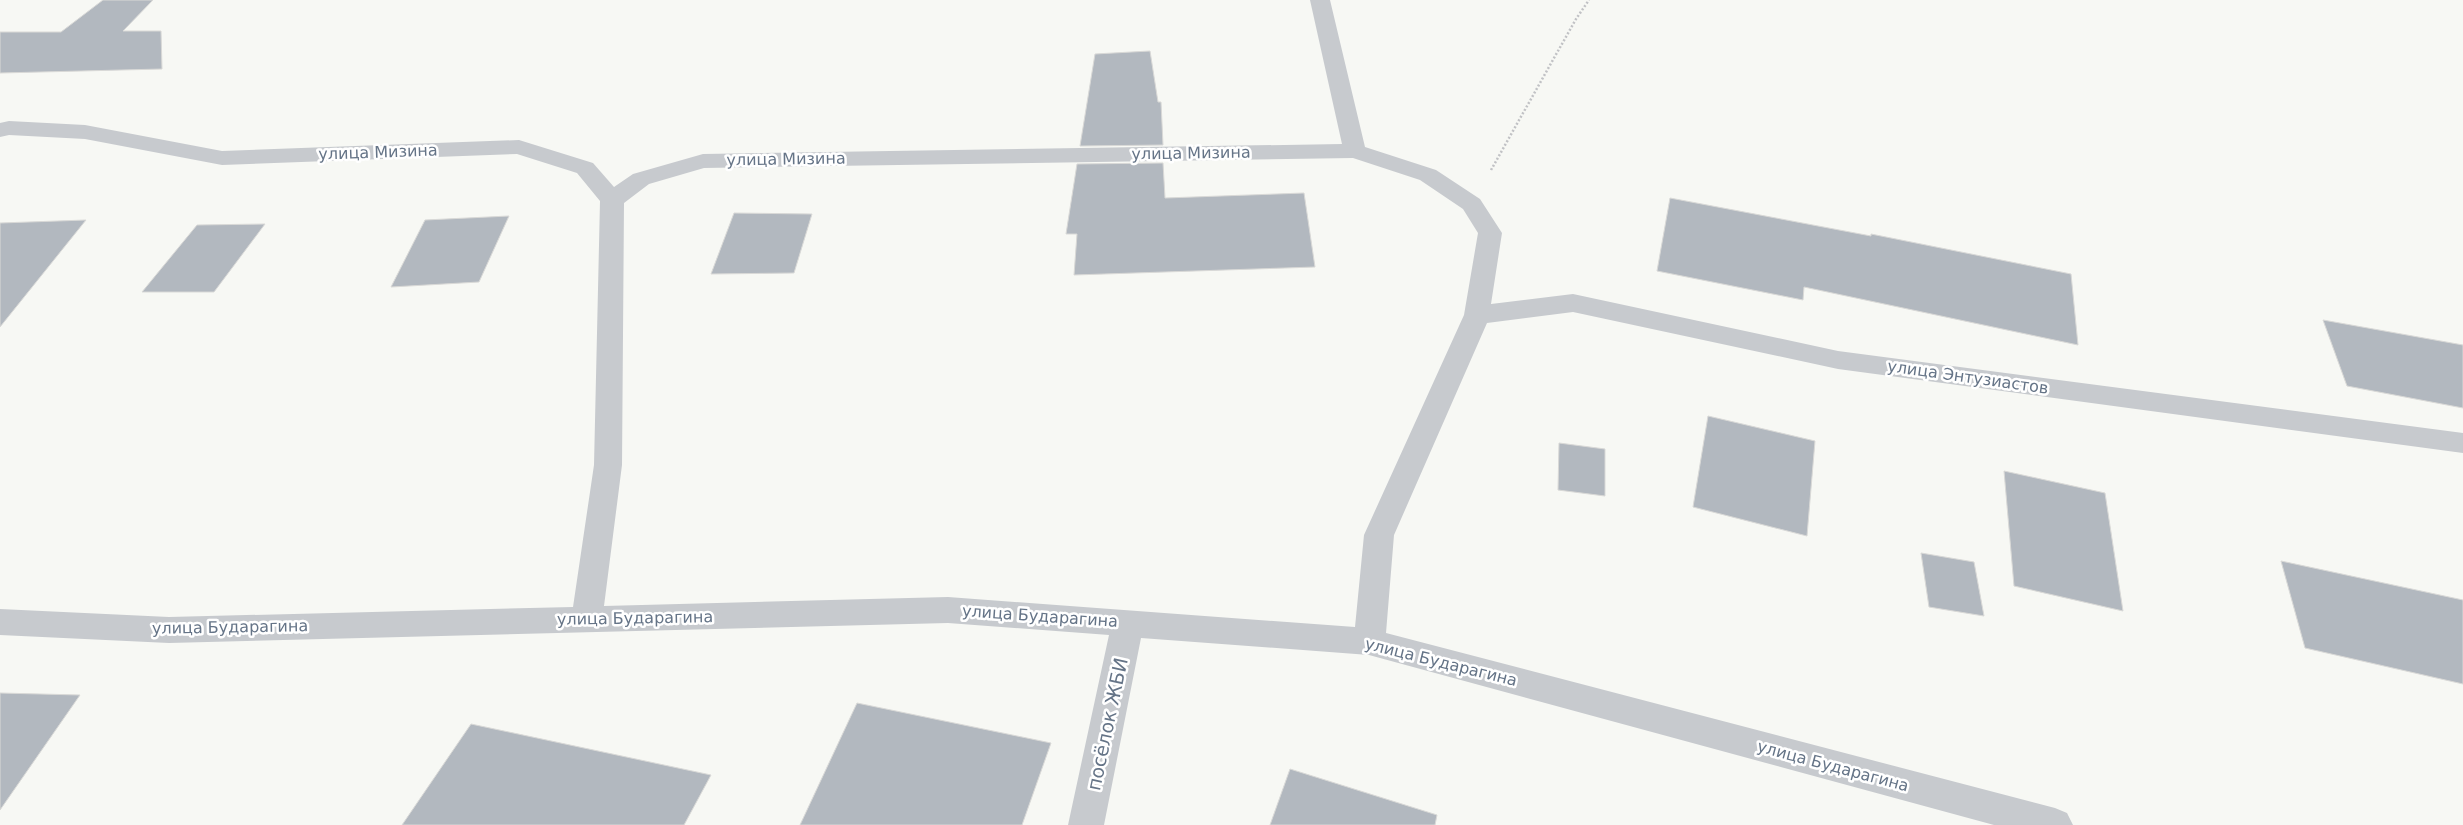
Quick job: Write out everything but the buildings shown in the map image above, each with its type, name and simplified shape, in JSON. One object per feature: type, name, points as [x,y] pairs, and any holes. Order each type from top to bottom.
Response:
[{"type":"street","points":[[1320,0],[1355,151]]},
{"type":"street","name":"улица Мизина","points":[[0,130],[9,128],[84,132],[222,158],[518,147],[585,168],[612,200],[641,179],[703,161],[1355,151],[1428,175],[1472,204],[1490,233],[1477,315],[1379,535],[1369,642]]},
{"type":"street","points":[[586,619],[608,465],[612,200]]},
{"type":"street","name":"улица Энтузиастов","points":[[1477,315],[1573,303],[1838,360],[2463,443]]},
{"type":"street","name":"улица Бударагина","points":[[0,622],[169,630],[948,610],[1128,622],[1369,642],[2055,825]]},
{"type":"street","name":"посёлок ЖБИ","points":[[1086,825],[1128,622]]},
{"type":"path","points":[[1472,204],[1576,18],[1589,0]]}]
